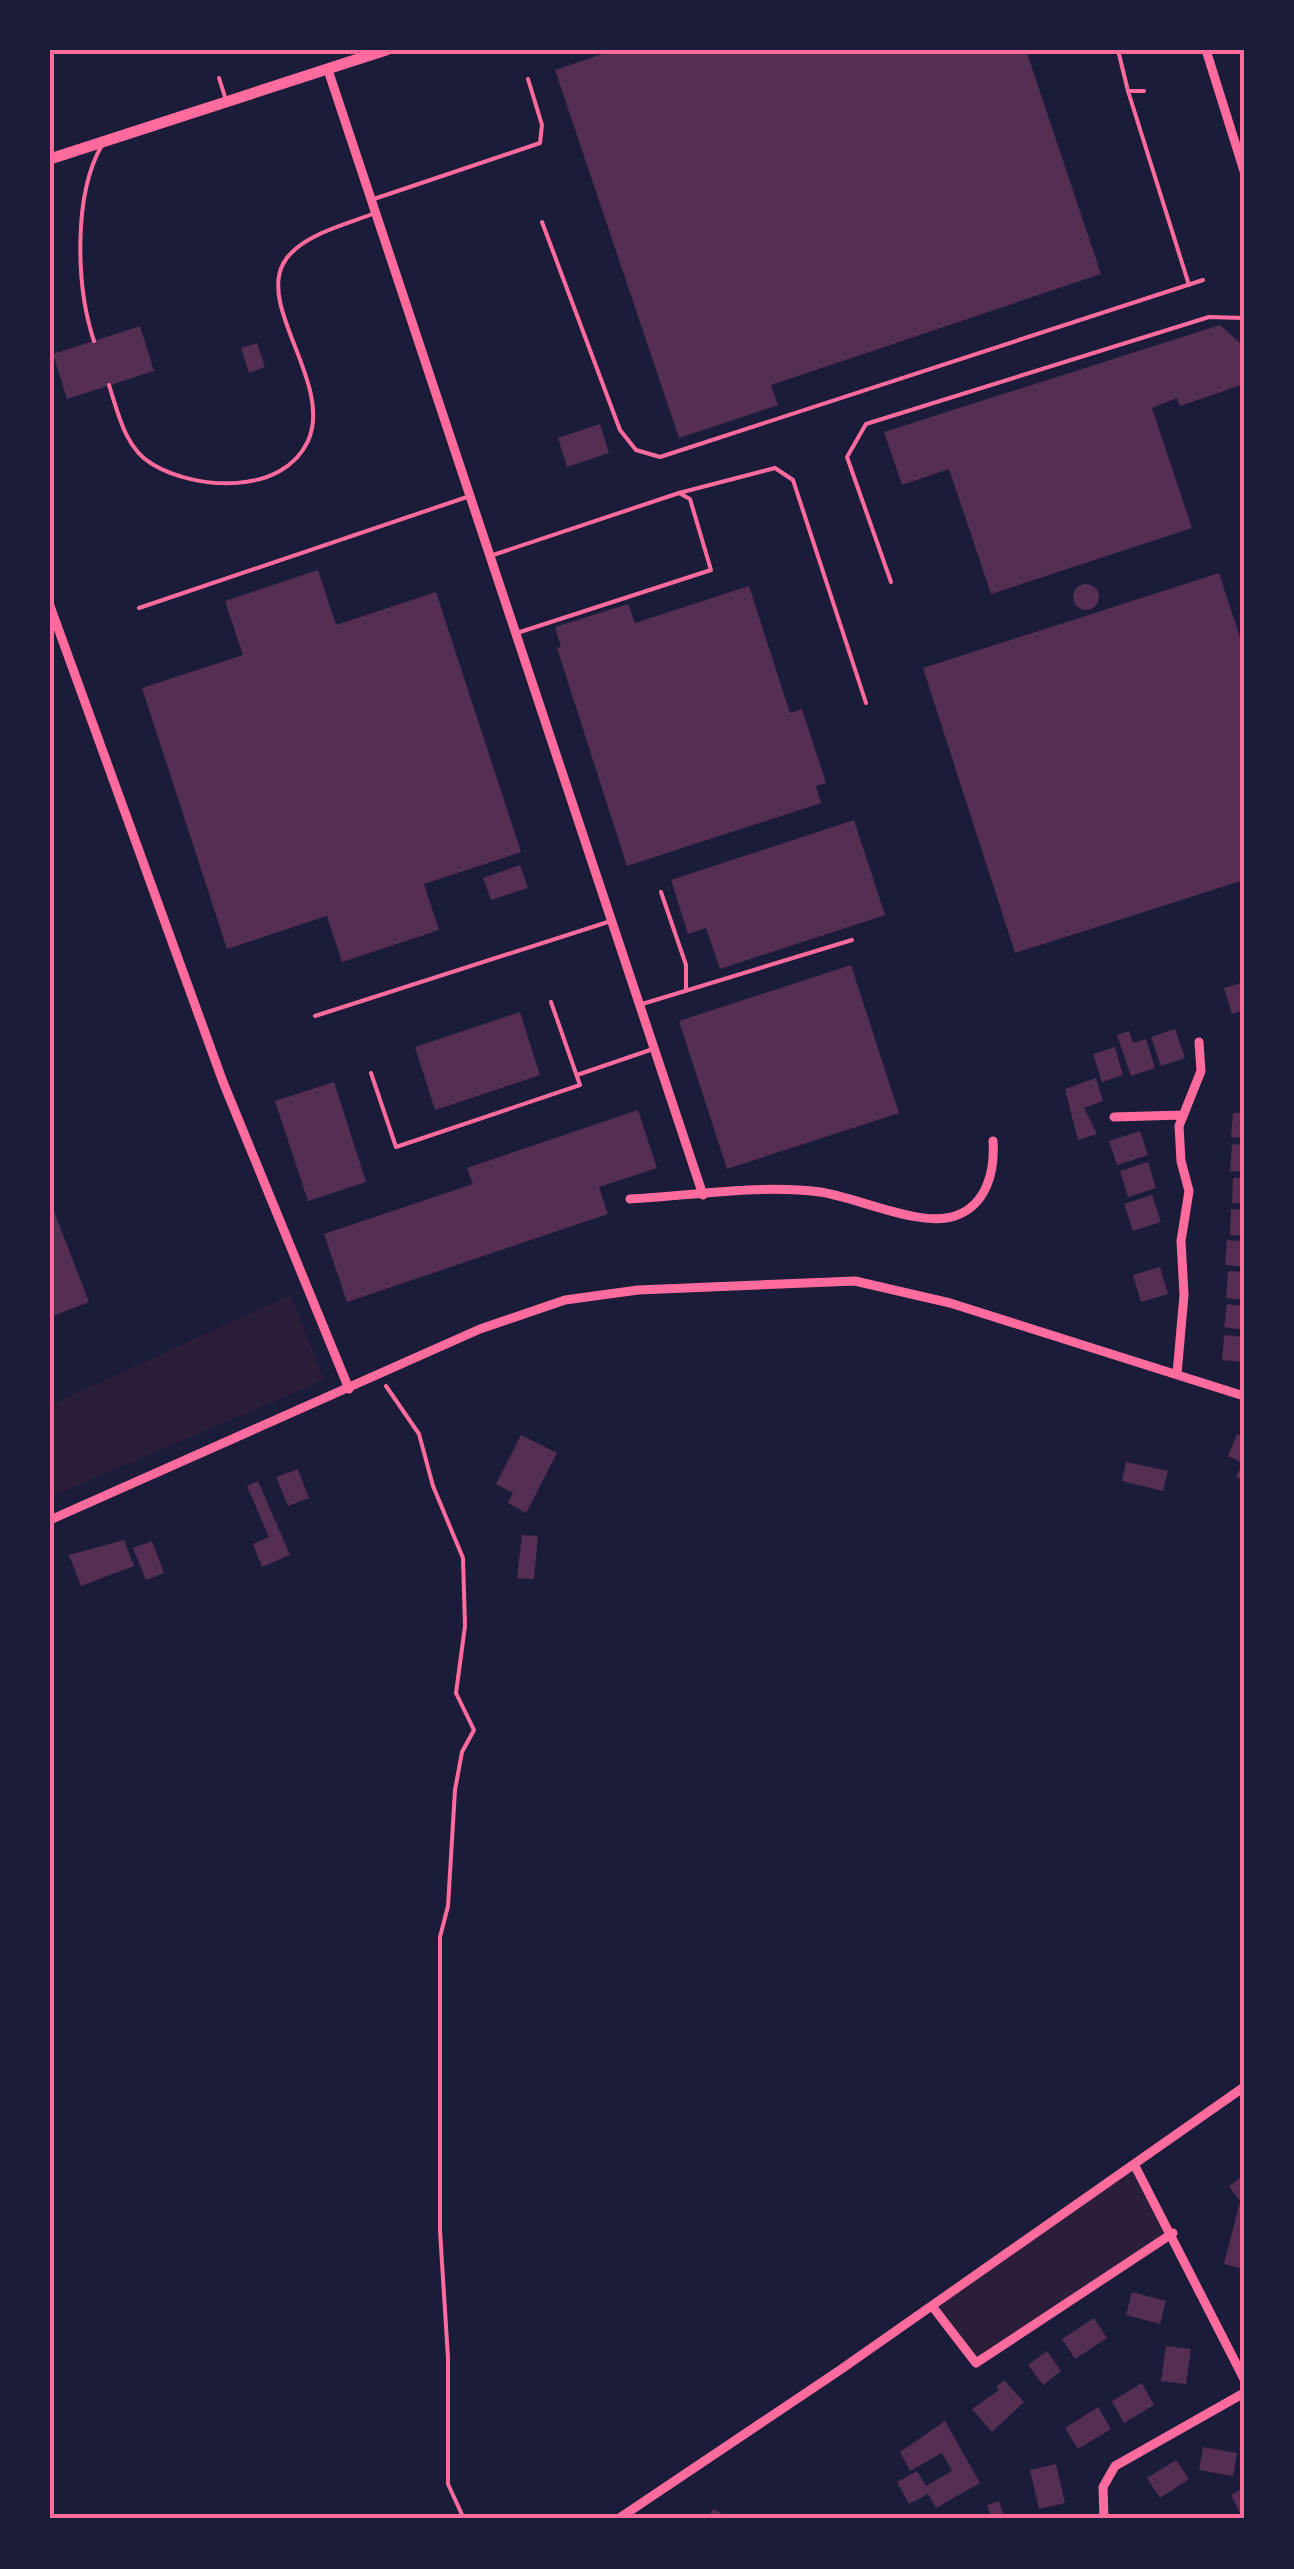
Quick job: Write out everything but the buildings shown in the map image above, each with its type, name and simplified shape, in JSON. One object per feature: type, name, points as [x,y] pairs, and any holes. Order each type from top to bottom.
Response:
[{"type":"street","points":[[50,159],[386,50]]},
{"type":"street","points":[[1206,50],[1244,171]]},
{"type":"street","points":[[328,70],[703,1195]]},
{"type":"street","points":[[50,608],[223,1082],[349,1388]]},
{"type":"street","points":[[1177,1374],[1184,1295],[1181,1241],[1189,1191],[1178,1142],[1182,1115],[1201,1071],[1200,1042]]},
{"type":"street","points":[[1114,1117],[1182,1115]]},
{"type":"street","points":[[630,1199],[818,1192],[916,1216],[954,1217],[983,1195],[995,1162],[993,1141]]},
{"type":"street","points":[[50,1520],[480,1329],[564,1300],[638,1290],[854,1281],[950,1303],[1244,1396]]},
{"type":"street","points":[[618,2519],[932,2306],[1244,2087]]},
{"type":"street","points":[[1134,2164],[1173,2233],[1244,2379]]},
{"type":"street","points":[[932,2306],[976,2364],[1173,2233]]},
{"type":"street","points":[[1104,2519],[1103,2487],[1116,2466],[1244,2393]]},
{"type":"lane","points":[[1118,50],[1189,284]]},
{"type":"lane","points":[[219,78],[227,102]]},
{"type":"lane","points":[[371,200],[540,143],[542,125],[528,79]]},
{"type":"lane","points":[[1128,91],[1144,91]]},
{"type":"lane","points":[[94,341],[80,230],[87,170],[104,141]]},
{"type":"lane","points":[[109,385],[127,438],[150,464],[185,477],[251,483],[283,474],[307,442],[316,408],[283,310],[279,278],[283,262],[310,239],[376,213]]},
{"type":"lane","points":[[542,222],[620,430],[636,450],[660,456],[1203,280]]},
{"type":"lane","points":[[891,582],[847,458],[866,424],[1209,316],[1244,318]]},
{"type":"lane","points":[[490,556],[679,493],[775,468],[793,480],[866,703]]},
{"type":"lane","points":[[516,634],[711,570],[690,499],[679,493]]},
{"type":"lane","points":[[139,608],[470,496]]},
{"type":"lane","points":[[661,892],[686,965],[686,991]]},
{"type":"lane","points":[[315,1016],[612,921]]},
{"type":"lane","points":[[640,1005],[852,940]]},
{"type":"lane","points":[[371,1073],[396,1146],[580,1085],[551,1002]]},
{"type":"lane","points":[[577,1075],[654,1049]]},
{"type":"path","points":[[374,1377],[394,1392],[420,1434],[433,1486],[463,1558],[466,1582],[456,1693],[474,1730],[462,1752],[448,1906],[440,1937],[448,2484],[464,2519]]},
{"type":"shaded area","points":[[291,1295],[324,1380],[50,1497],[50,1405]]},
{"type":"shaded area","points":[[1134,2164],[1173,2233],[976,2363],[932,2306]]}]
